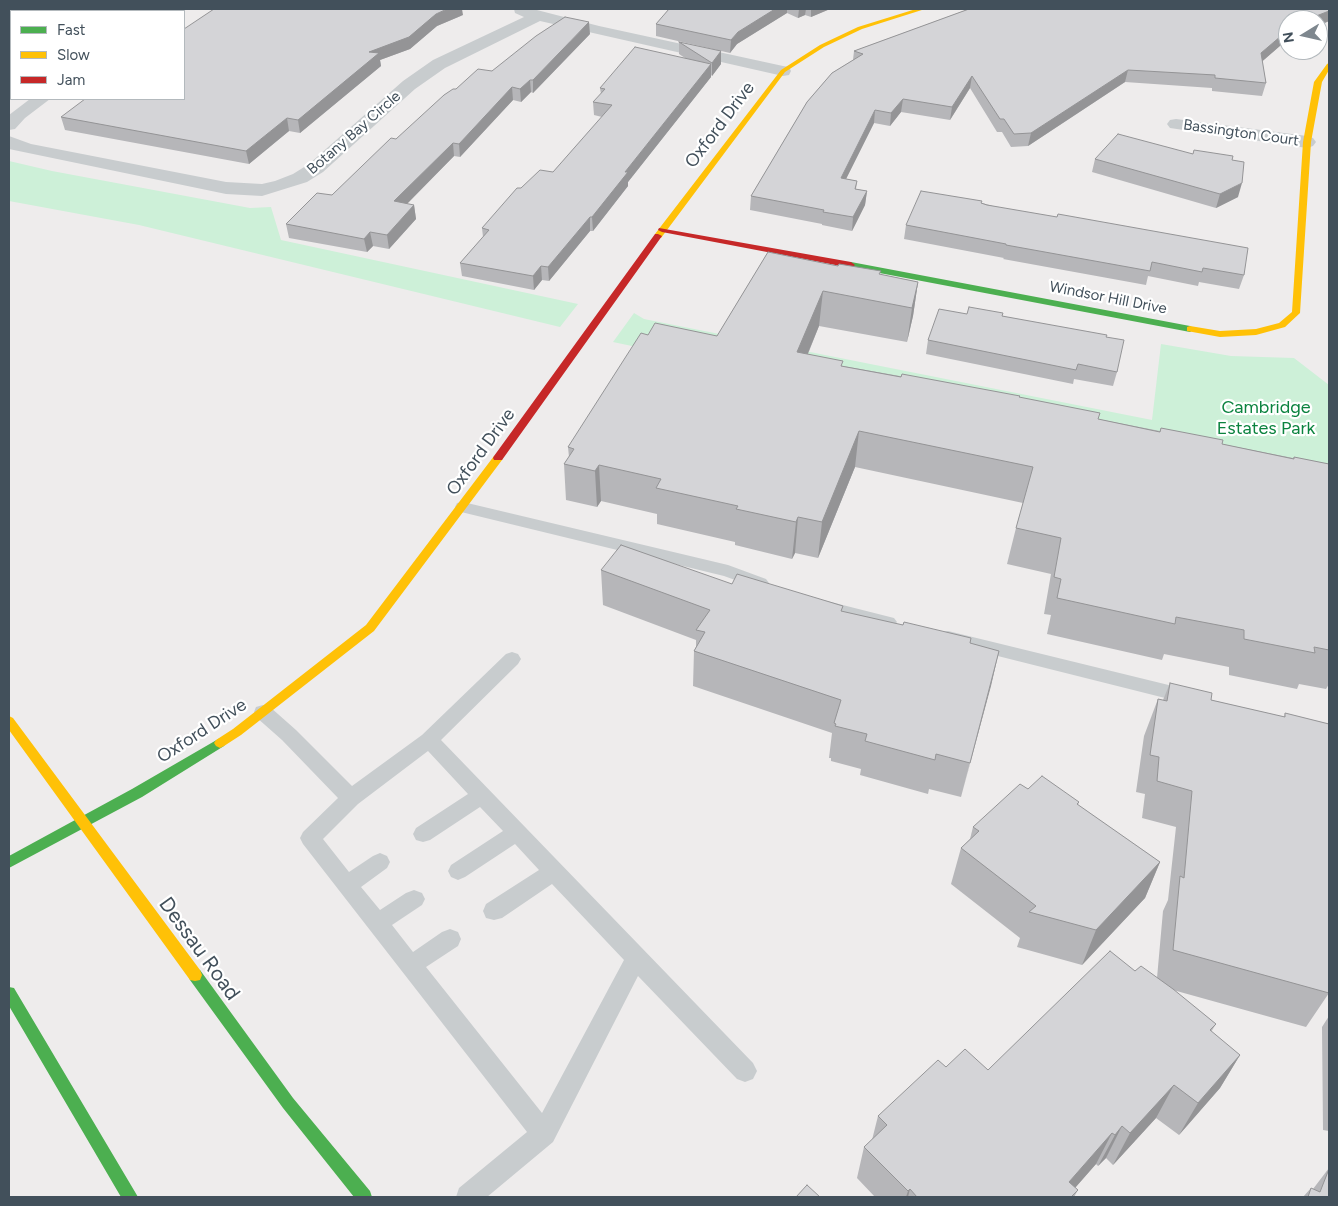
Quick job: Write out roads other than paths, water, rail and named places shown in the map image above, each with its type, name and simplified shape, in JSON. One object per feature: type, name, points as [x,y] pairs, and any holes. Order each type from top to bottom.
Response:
[{"type":"street","points":[[519,9],[538,16],[782,71]]},
{"type":"street","name":"Oxford Drive","points":[[9,862],[137,793],[228,737],[370,628],[462,507],[662,230],[782,71],[822,46],[860,28],[922,9]]},
{"type":"street","name":"Botany Bay Circle","points":[[9,141],[14,145],[28,149],[226,188],[262,190],[300,178],[316,168],[409,85],[439,64],[538,16]]},
{"type":"street","name":"Windsor Hill Drive","points":[[662,230],[1220,334],[1256,332],[1282,325],[1296,313],[1307,142],[1318,82],[1329,65]]},
{"type":"street","points":[[9,125],[19,114],[40,100]]},
{"type":"street","name":"Bassington Court","points":[[1176,124],[1307,142]]},
{"type":"street","name":"Dessau Road","points":[[9,720],[288,1103],[364,1197]]},
{"type":"street","points":[[9,993],[130,1197]]},
{"type":"lane","points":[[462,507],[728,571],[772,588]]},
{"type":"lane","points":[[806,602],[908,627]]},
{"type":"lane","points":[[936,634],[1206,701]]},
{"type":"lane","points":[[512,659],[429,740],[351,798],[310,838],[544,1134]]},
{"type":"lane","points":[[263,712],[289,735],[351,798]]},
{"type":"lane","points":[[429,740],[745,1070]]},
{"type":"lane","points":[[423,834],[482,796]]},
{"type":"lane","points":[[458,871],[516,832]]},
{"type":"lane","points":[[347,885],[380,862]]},
{"type":"lane","points":[[494,911],[554,871]]},
{"type":"lane","points":[[377,923],[414,899]]},
{"type":"lane","points":[[411,965],[450,940]]},
{"type":"lane","points":[[468,1197],[544,1134],[636,958]]},
{"type":"park label","name":"Cambridge Estates Park","points":[[1266,418]]}]
